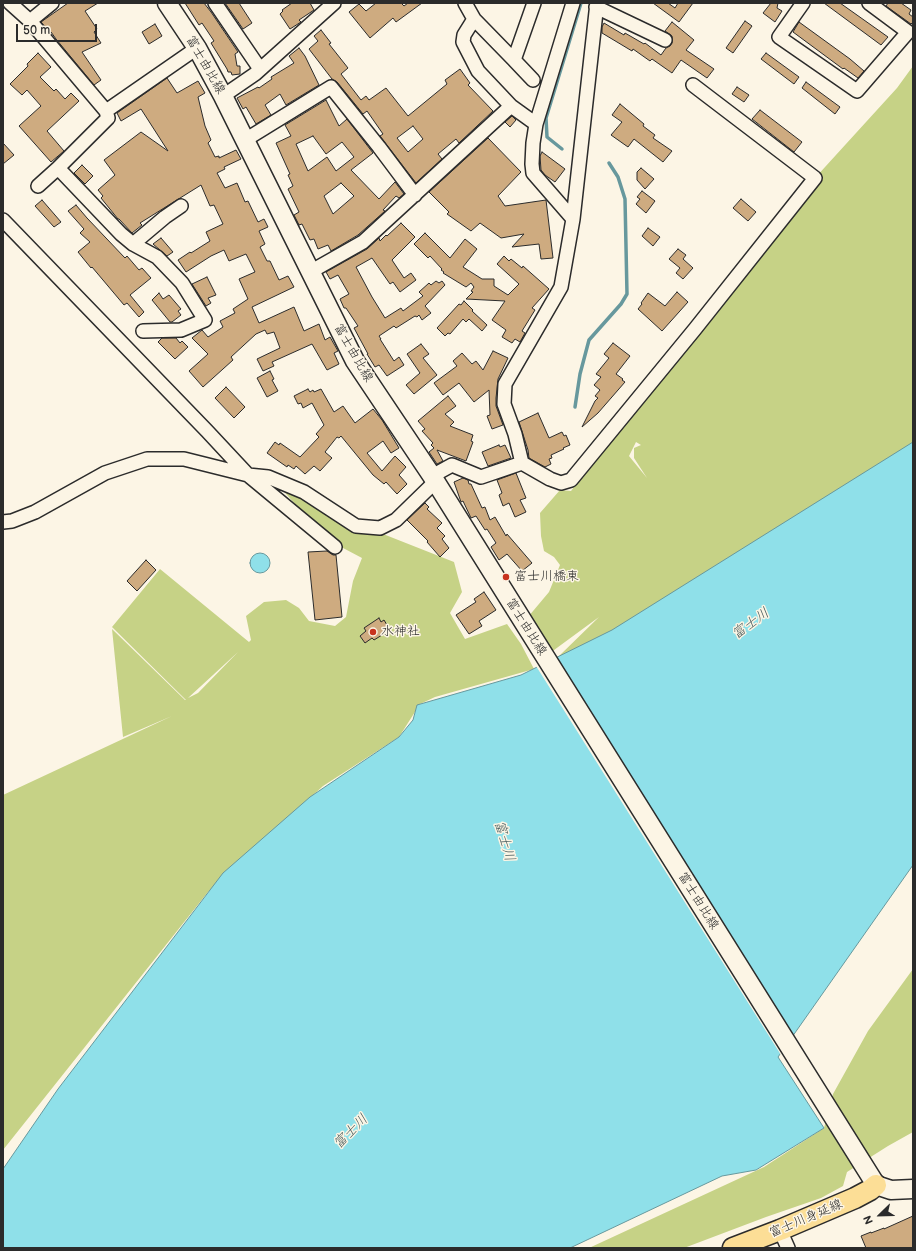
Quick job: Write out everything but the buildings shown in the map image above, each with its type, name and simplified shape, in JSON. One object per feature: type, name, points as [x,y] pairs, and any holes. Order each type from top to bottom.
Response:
[{"type":"main road","name":"富士由比線","points":[[167,3],[197,48],[223,96],[355,361],[434,479],[876,1185]]},
{"type":"main road","points":[[876,1185],[891,1190],[913,1190]]},
{"type":"main road","name":"富士川身延線","points":[[733,1248],[855,1198],[876,1185]]},
{"type":"street","points":[[10,3],[30,21],[106,111],[108,118],[38,186]]},
{"type":"street","points":[[30,21],[52,3]]},
{"type":"street","points":[[215,3],[260,69]]},
{"type":"street","points":[[223,96],[260,69],[334,3]]},
{"type":"street","points":[[465,3],[474,19],[533,80]]},
{"type":"street","points":[[514,60],[534,3]]},
{"type":"street","points":[[573,3],[536,124],[532,164],[534,173],[573,219]]},
{"type":"street","points":[[803,3],[779,37],[857,91],[908,32],[869,3]]},
{"type":"street","points":[[665,40],[596,5],[573,219],[561,287],[505,384],[504,404],[515,434],[522,463],[550,479],[561,483],[571,480],[695,329],[815,178],[693,85]]},
{"type":"street","points":[[474,19],[464,35],[463,42],[478,71],[510,106],[536,124]]},
{"type":"street","points":[[106,111],[197,48]]},
{"type":"street","points":[[245,140],[330,87],[416,195]]},
{"type":"street","points":[[310,272],[363,242],[416,195],[510,106]]},
{"type":"street","points":[[58,168],[121,234],[133,244],[157,257],[182,283],[205,320],[181,330],[144,331]]},
{"type":"street","points":[[133,244],[165,217],[181,206]]},
{"type":"street","points":[[3,220],[248,475],[335,547]]},
{"type":"street","points":[[3,522],[12,521],[36,512],[105,473],[147,459],[184,459],[248,475],[268,477],[304,492],[356,526],[380,528],[396,520],[434,479],[452,464],[481,477],[522,463]]},
{"type":"street","points":[[780,1230],[788,1248]]},
{"type":"green space","points":[[913,66],[913,454],[781,552],[558,657],[599,617],[550,653],[528,617],[549,592],[560,565],[554,557],[544,551],[541,536],[540,513],[560,490],[571,491],[695,329],[815,178],[897,88]],"holes":[[[636,442],[641,445],[634,448],[634,458],[647,478],[629,456]]]},
{"type":"green space","points":[[280,487],[378,532],[454,562],[462,592],[450,613],[465,639],[507,624],[521,644],[534,669],[435,697],[420,704],[399,737],[323,786],[208,892],[3,1150],[3,795],[172,716],[123,737],[112,629],[186,700],[112,627],[160,569],[249,642],[251,640],[246,616],[264,602],[286,600],[299,608],[309,621],[335,626],[346,617],[353,581],[362,558],[326,539]],"holes":[[[238,652],[198,693],[188,698]]]},
{"type":"green space","points":[[913,969],[913,1132],[847,1172],[843,1186],[821,1198],[684,1248],[589,1248],[764,1167],[824,1128],[833,1094],[868,1031]]},
{"type":"water","name":"富士川","points":[[913,442],[913,865],[778,1057],[824,1128],[756,1170],[722,1176],[570,1248],[3,1248],[3,1169],[58,1089],[223,873],[310,797],[399,737],[413,720],[417,705],[521,675],[612,630]]},
{"type":"water","points":[[260,553],[267,556],[270,563],[267,570],[260,573],[253,570],[250,563],[253,556]]},
{"type":"pier","points":[[553,657],[749,969],[751,968],[794,1036],[781,1055],[536,666]]},
{"type":"waterway","points":[[562,149],[547,137],[546,118],[581,3]]},
{"type":"waterway","points":[[575,407],[580,374],[589,340],[621,304],[627,294],[625,199],[618,177],[609,163]]},
{"type":"place","name":"富士川橋東","points":[[506,577]]},
{"type":"place","name":"水神社","points":[[373,632]]}]
